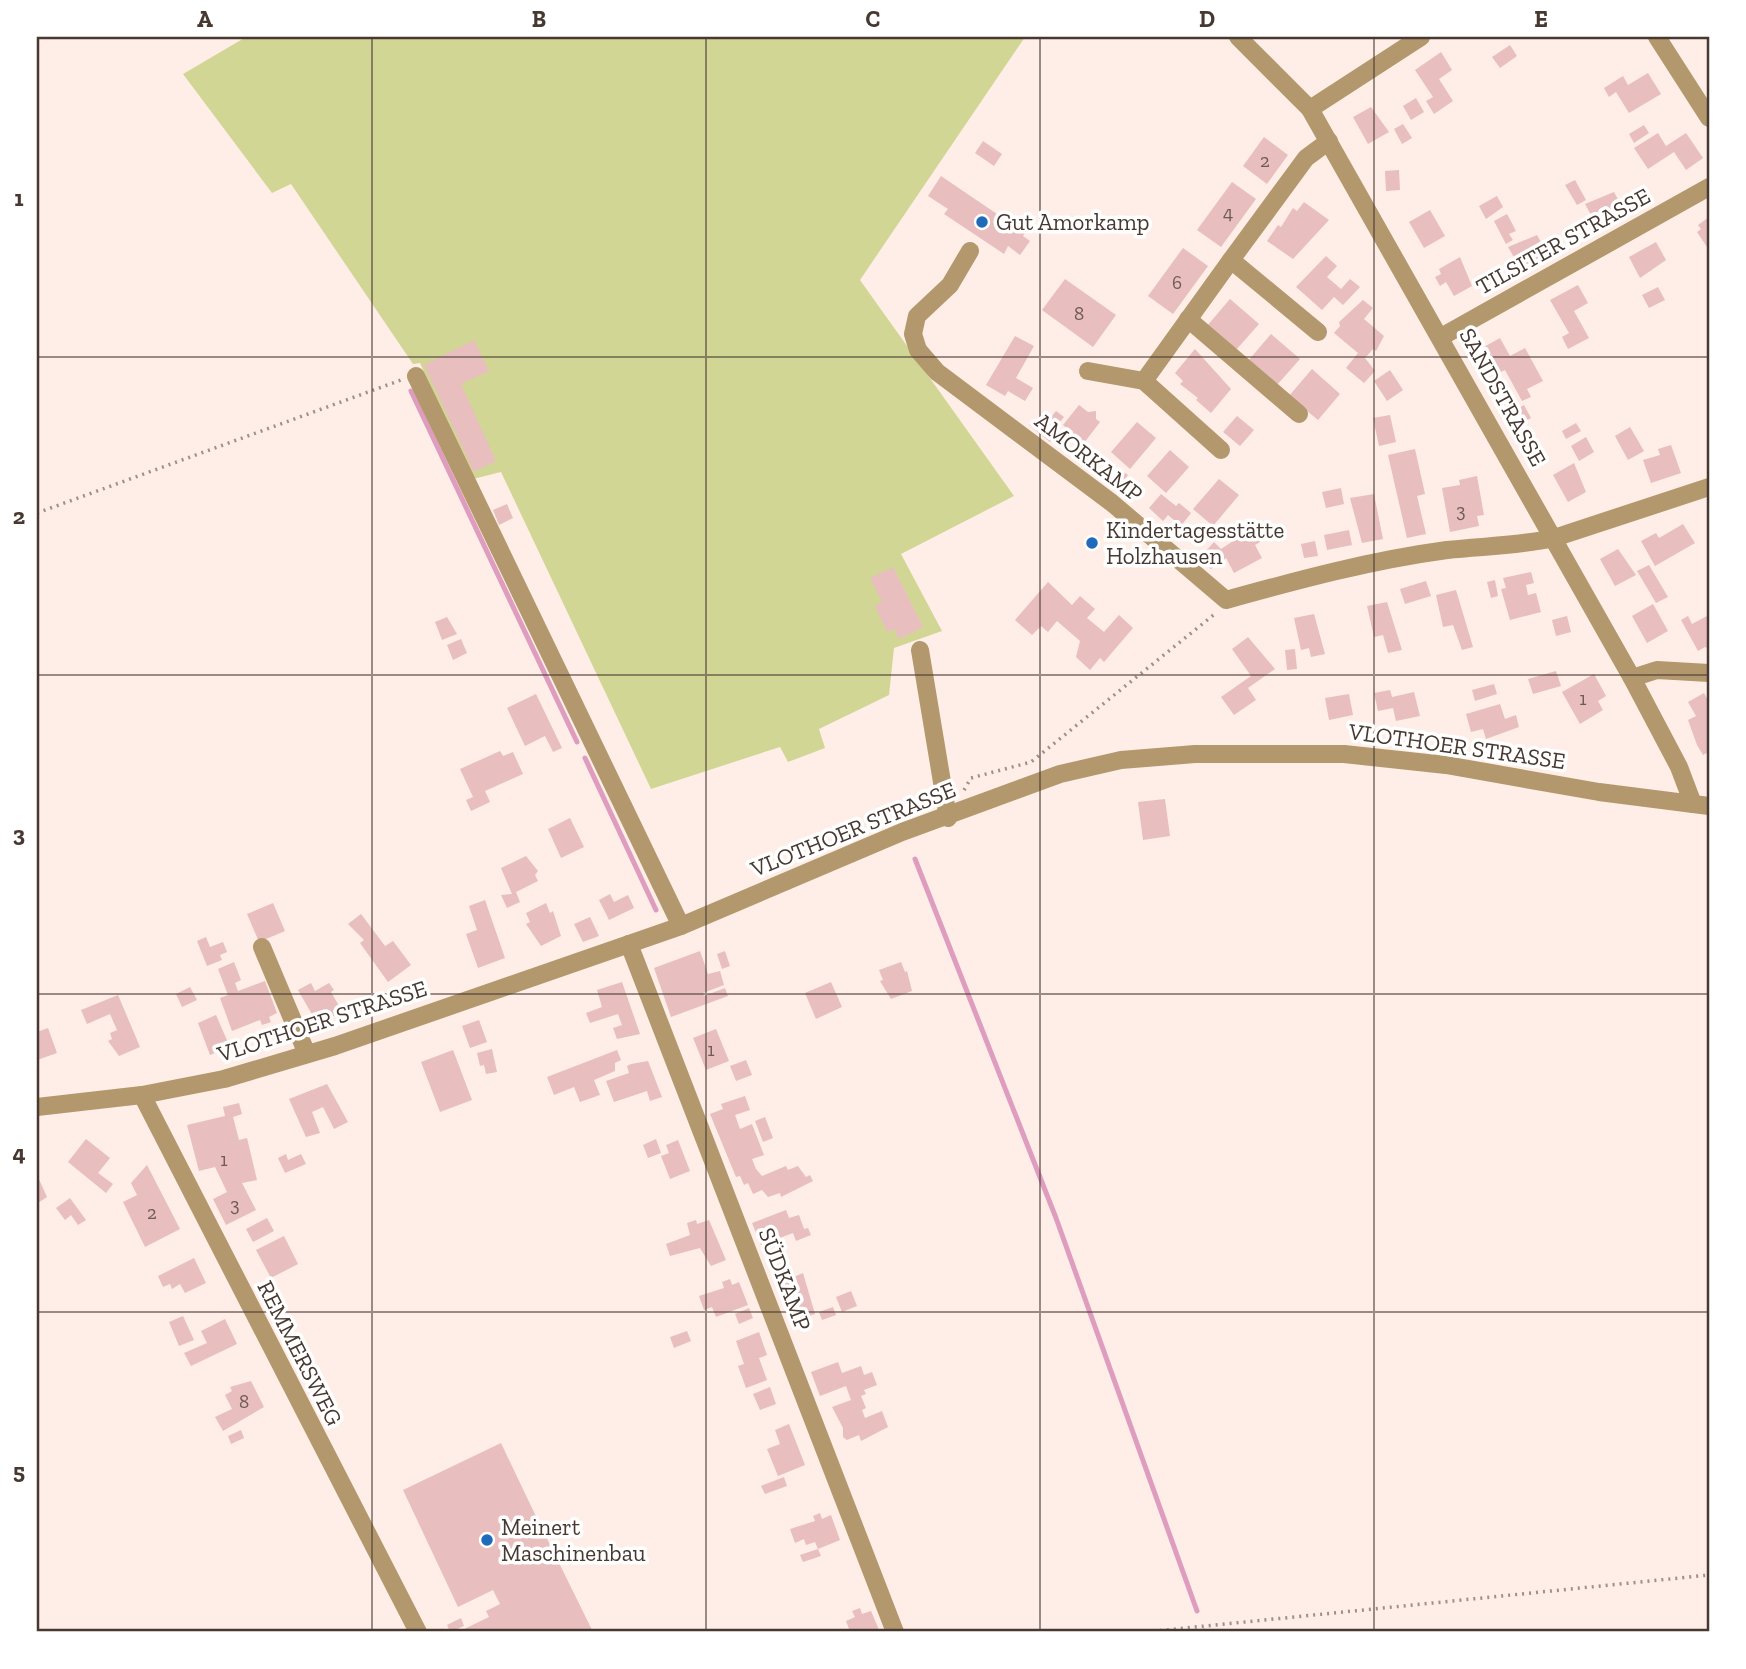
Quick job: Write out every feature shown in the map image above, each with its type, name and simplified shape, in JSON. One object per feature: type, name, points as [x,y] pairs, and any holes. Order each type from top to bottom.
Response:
[{"type":"street","name":"SANDSTRASSE","points":[[1238,37],[1310,109],[1554,538],[1701,805]]},
{"type":"street","points":[[1310,109],[1421,37]]},
{"type":"street","points":[[1657,37],[1709,118]]},
{"type":"street","points":[[1144,381],[1306,158],[1329,141]]},
{"type":"street","name":"TILSITER STRASSE","points":[[1441,337],[1709,187]]},
{"type":"street","name":"AMORKAMP","points":[[970,251],[950,285],[917,316],[913,334],[918,350],[937,372],[1112,503],[1226,600]]},
{"type":"street","points":[[1231,260],[1318,332]]},
{"type":"street","points":[[1188,319],[1299,414]]},
{"type":"street","points":[[1088,371],[1144,381],[1221,450]]},
{"type":"street","points":[[416,376],[681,926]]},
{"type":"street","points":[[1226,600],[1311,576],[1446,550],[1528,544],[1554,538],[1709,487]]},
{"type":"street","points":[[920,650],[954,815]]},
{"type":"street","points":[[1632,678],[1657,670],[1709,673]]},
{"type":"street","name":"VLOTHOER STRASSE","points":[[37,1107],[142,1095],[224,1079],[307,1054],[681,926],[902,832],[1060,774],[1121,760],[1280,752],[1345,754],[1446,765],[1599,792],[1701,805]]},
{"type":"street","name":"SÜDKAMP","points":[[629,944],[895,1632]]},
{"type":"street","points":[[262,947],[307,1054]]},
{"type":"street","name":"REMMERSWEG","points":[[142,1095],[418,1632]]},
{"type":"path","points":[[37,513],[416,376]]},
{"type":"path","points":[[954,815],[971,778],[1031,762],[1212,618],[1226,600]]},
{"type":"path","points":[[1146,1632],[1709,1575]]},
{"type":"green space","points":[[246,37],[1025,37],[860,280],[1014,496],[901,554],[942,631],[894,648],[889,695],[819,729],[825,748],[788,762],[780,747],[651,789],[501,472],[473,479],[420,363],[413,364],[291,184],[272,193],[183,74]]},
{"type":"building","points":[[1510,45],[1517,56],[1500,68],[1492,57]]},
{"type":"building","points":[[1441,52],[1452,70],[1439,79],[1453,101],[1434,114],[1426,101],[1433,97],[1415,70]]},
{"type":"building","points":[[1648,73],[1661,94],[1629,113],[1616,92],[1609,97],[1604,88],[1623,76],[1628,85]]},
{"type":"building","points":[[1416,98],[1424,112],[1411,120],[1403,106]]},
{"type":"building","points":[[1371,107],[1389,132],[1368,144],[1353,117]]},
{"type":"building","points":[[1403,124],[1412,138],[1402,144],[1394,129]]},
{"type":"building","points":[[1644,125],[1649,133],[1634,143],[1629,134]]},
{"type":"building","points":[[1658,133],[1666,146],[1686,133],[1703,158],[1686,170],[1674,152],[1648,169],[1634,148]]},
{"type":"building","points":[[1264,137],[1288,155],[1267,184],[1243,166]]},
{"type":"building","points":[[983,141],[1002,154],[994,166],[975,153]]},
{"type":"building","points":[[1399,170],[1400,190],[1386,191],[1385,171]]},
{"type":"building","name":"Gut Amorkamp","points":[[941,176],[1025,233],[1023,236],[1030,241],[1020,255],[1008,246],[1004,254],[944,214],[948,209],[928,196]]},
{"type":"building","points":[[1575,180],[1586,200],[1577,205],[1565,185]]},
{"type":"building","points":[[1232,182],[1256,199],[1221,247],[1197,230]]},
{"type":"building","points":[[1614,192],[1624,211],[1597,226],[1585,204]]},
{"type":"building","points":[[1497,196],[1503,207],[1486,219],[1479,206]]},
{"type":"building","points":[[1304,202],[1329,220],[1293,259],[1267,241],[1278,225],[1281,227],[1293,208],[1297,211]]},
{"type":"building","points":[[1430,210],[1445,236],[1424,248],[1409,222]]},
{"type":"building","points":[[1507,214],[1516,231],[1509,234],[1513,240],[1506,244],[1494,221]]},
{"type":"building","points":[[1709,217],[1709,250],[1697,232],[1701,229],[1698,225]]},
{"type":"building","points":[[1537,235],[1547,253],[1520,268],[1508,247]]},
{"type":"building","points":[[1656,242],[1666,260],[1640,278],[1629,257]]},
{"type":"building","points":[[1183,248],[1208,266],[1173,314],[1148,296]]},
{"type":"building","points":[[1326,256],[1337,266],[1327,277],[1341,289],[1350,279],[1360,287],[1343,305],[1334,297],[1322,310],[1296,287]]},
{"type":"building","points":[[1460,257],[1472,286],[1454,296],[1446,282],[1440,286],[1435,277],[1441,274],[1439,269]]},
{"type":"building","points":[[1065,279],[1116,315],[1093,347],[1042,310]]},
{"type":"building","points":[[1578,285],[1588,303],[1574,311],[1589,338],[1568,349],[1562,337],[1569,333],[1550,300]]},
{"type":"building","points":[[1658,287],[1665,300],[1649,308],[1642,295]]},
{"type":"building","points":[[1230,299],[1259,324],[1236,350],[1207,326]]},
{"type":"building","points":[[1363,300],[1373,308],[1364,319],[1384,336],[1376,351],[1373,349],[1365,358],[1375,371],[1364,383],[1346,368],[1358,353],[1334,333],[1340,326],[1339,322]]},
{"type":"building","points":[[1271,334],[1300,359],[1277,385],[1248,361]]},
{"type":"building","points":[[1015,336],[1034,346],[1016,378],[1033,388],[1025,401],[1008,391],[1005,396],[986,385]]},
{"type":"building","points":[[1500,338],[1510,356],[1525,348],[1543,381],[1527,389],[1531,397],[1522,401],[1505,370],[1497,374],[1482,348]]},
{"type":"building","points":[[474,340],[489,371],[461,384],[496,461],[474,472],[424,365]]},
{"type":"building","points":[[1195,349],[1231,389],[1211,413],[1180,384],[1183,381],[1175,373]]},
{"type":"building","points":[[1312,369],[1340,394],[1318,420],[1289,396]]},
{"type":"building","points":[[1390,370],[1403,390],[1387,401],[1374,381]]},
{"type":"building","points":[[1079,405],[1088,412],[1096,411],[1096,419],[1100,422],[1084,443],[1063,425]]},
{"type":"building","points":[[1524,405],[1531,418],[1517,426],[1510,413]]},
{"type":"building","points":[[1056,411],[1064,417],[1052,432],[1055,435],[1050,442],[1029,425],[1034,419],[1044,426]]},
{"type":"building","points":[[1390,415],[1396,442],[1379,446],[1373,418]]},
{"type":"building","points":[[1237,416],[1254,430],[1240,446],[1223,432]]},
{"type":"building","points":[[1137,422],[1156,438],[1130,469],[1111,452]]},
{"type":"building","points":[[1576,423],[1581,431],[1566,439],[1562,431]]},
{"type":"building","points":[[1630,427],[1644,451],[1628,460],[1615,436]]},
{"type":"building","points":[[1586,437],[1594,452],[1579,461],[1571,446]]},
{"type":"building","points":[[1671,445],[1681,473],[1651,483],[1643,460],[1660,455],[1658,449]]},
{"type":"building","points":[[1415,449],[1425,494],[1417,496],[1426,534],[1407,538],[1388,455]]},
{"type":"building","points":[[1170,450],[1189,467],[1166,493],[1147,476]]},
{"type":"building","points":[[1574,463],[1586,492],[1568,502],[1553,475]]},
{"type":"building","points":[[1120,469],[1128,475],[1117,489],[1108,483]]},
{"type":"building","points":[[1477,476],[1484,515],[1477,516],[1479,526],[1450,532],[1442,488],[1460,485],[1459,480]]},
{"type":"building","points":[[1219,479],[1239,495],[1213,526],[1193,509]]},
{"type":"building","points":[[1341,488],[1344,504],[1326,508],[1322,492]]},
{"type":"building","points":[[1161,494],[1176,506],[1179,503],[1191,513],[1181,526],[1168,515],[1163,521],[1149,508]]},
{"type":"building","points":[[1374,494],[1383,539],[1362,543],[1350,498]]},
{"type":"building","points":[[507,504],[513,518],[499,525],[493,510]]},
{"type":"building","points":[[1683,524],[1695,543],[1655,566],[1641,541],[1656,533],[1659,538]]},
{"type":"building","points":[[1253,528],[1260,542],[1255,545],[1262,558],[1234,573],[1226,558],[1211,569],[1199,559],[1214,542],[1221,549]]},
{"type":"building","points":[[1349,530],[1352,545],[1327,550],[1324,535]]},
{"type":"building","points":[[1315,541],[1318,556],[1304,558],[1301,544]]},
{"type":"building","points":[[1618,549],[1636,575],[1615,586],[1600,559]]},
{"type":"building","points":[[1649,565],[1668,597],[1656,603],[1637,571]]},
{"type":"building","points":[[893,567],[923,627],[899,639],[894,629],[887,632],[875,606],[882,602],[870,578]]},
{"type":"building","points":[[1531,572],[1534,583],[1526,585],[1528,595],[1536,593],[1541,612],[1510,620],[1501,589],[1506,588],[1503,578]]},
{"type":"building","points":[[1495,580],[1498,596],[1491,598],[1487,582]]},
{"type":"building","points":[[1426,581],[1431,596],[1405,604],[1400,589]]},
{"type":"building","points":[[1048,582],[1072,605],[1080,596],[1095,609],[1087,618],[1104,632],[1119,615],[1133,628],[1104,662],[1100,658],[1090,670],[1076,657],[1080,641],[1057,621],[1048,632],[1041,626],[1032,635],[1015,620]]},
{"type":"building","points":[[1456,590],[1473,647],[1462,650],[1453,625],[1443,627],[1436,595]]},
{"type":"building","points":[[1387,602],[1402,650],[1388,653],[1383,635],[1374,637],[1367,606]]},
{"type":"building","points":[[1653,604],[1668,631],[1647,643],[1632,616]]},
{"type":"building","points":[[1314,614],[1325,654],[1311,657],[1309,648],[1301,650],[1294,618]]},
{"type":"building","points":[[1567,616],[1571,632],[1556,636],[1552,620]]},
{"type":"building","points":[[1688,616],[1692,624],[1707,616],[1709,649],[1705,647],[1698,651],[1681,620]]},
{"type":"building","points":[[447,617],[457,634],[442,640],[435,622]]},
{"type":"building","points":[[1248,637],[1275,669],[1248,688],[1256,700],[1234,715],[1221,697],[1251,676],[1232,649]]},
{"type":"building","points":[[461,639],[467,653],[453,660],[447,645]]},
{"type":"building","points":[[1295,649],[1297,669],[1287,670],[1285,650]]},
{"type":"building","points":[[1556,671],[1561,686],[1533,694],[1528,679]]},
{"type":"building","points":[[1594,674],[1606,696],[1598,701],[1603,710],[1580,724],[1562,692]]},
{"type":"building","points":[[1494,684],[1497,694],[1475,701],[1472,690]]},
{"type":"building","points":[[1390,690],[1392,697],[1414,692],[1420,716],[1396,721],[1393,708],[1378,711],[1374,693]]},
{"type":"building","points":[[1704,693],[1709,702],[1709,758],[1707,753],[1703,755],[1697,745],[1688,720],[1696,716],[1688,702]]},
{"type":"building","points":[[536,694],[562,748],[553,752],[545,736],[525,746],[507,708]]},
{"type":"building","points":[[1349,694],[1353,715],[1329,720],[1325,698]]},
{"type":"building","points":[[1500,704],[1505,719],[1516,715],[1519,727],[1486,739],[1483,729],[1471,732],[1466,714]]},
{"type":"building","points":[[500,751],[503,756],[513,752],[523,774],[485,791],[490,802],[471,811],[466,800],[473,797],[460,769]]},
{"type":"building","points":[[1165,799],[1170,836],[1143,840],[1138,802]]},
{"type":"building","points":[[570,818],[584,847],[561,858],[548,829]]},
{"type":"building","points":[[526,856],[538,871],[535,875],[538,881],[516,892],[520,902],[507,908],[501,895],[512,894],[501,868]]},
{"type":"building","points":[[610,894],[614,902],[628,895],[634,908],[609,920],[599,900]]},
{"type":"building","points":[[485,900],[505,958],[478,968],[466,934],[477,930],[469,906]]},
{"type":"building","points":[[273,903],[285,931],[259,942],[247,914]]},
{"type":"building","points":[[546,903],[550,913],[553,911],[561,936],[541,946],[526,924],[530,922],[526,913]]},
{"type":"building","points":[[361,914],[385,946],[393,941],[411,965],[388,982],[360,943],[364,940],[348,924]]},
{"type":"building","points":[[590,917],[599,936],[583,942],[574,924]]},
{"type":"building","points":[[206,937],[210,947],[223,942],[227,952],[220,955],[222,960],[207,966],[197,941]]},
{"type":"building","points":[[700,951],[708,974],[720,971],[724,985],[703,993],[704,996],[725,988],[728,996],[671,1017],[654,968]]},
{"type":"building","points":[[725,951],[730,966],[722,969],[717,954]]},
{"type":"building","points":[[234,962],[241,980],[235,983],[238,991],[265,981],[277,1013],[269,1017],[271,1022],[262,1025],[260,1020],[232,1031],[220,998],[228,995],[218,969]]},
{"type":"building","points":[[901,962],[905,972],[907,971],[912,991],[891,999],[880,981],[883,980],[879,970]]},
{"type":"building","points":[[622,982],[640,1034],[617,1039],[613,1028],[622,1025],[618,1014],[590,1023],[586,1013],[602,1007],[597,990]]},
{"type":"building","points":[[831,982],[842,1007],[816,1019],[805,993]]},
{"type":"building","points":[[311,983],[315,991],[329,983],[342,1011],[318,1025],[298,990]]},
{"type":"building","points":[[190,987],[197,1000],[182,1007],[176,994]]},
{"type":"building","points":[[118,995],[140,1047],[119,1056],[108,1041],[112,1039],[110,1033],[117,1030],[110,1014],[87,1024],[81,1010]]},
{"type":"building","points":[[216,1015],[230,1047],[210,1055],[198,1023]]},
{"type":"building","points":[[479,1020],[487,1042],[470,1048],[462,1026]]},
{"type":"building","points":[[48,1028],[57,1053],[37,1060],[37,1032]]},
{"type":"building","points":[[716,1029],[729,1061],[706,1070],[693,1038]]},
{"type":"building","points":[[492,1049],[497,1072],[486,1074],[484,1065],[480,1066],[477,1053]]},
{"type":"building","points":[[453,1050],[472,1100],[440,1112],[421,1062]]},
{"type":"building","points":[[617,1050],[621,1060],[615,1063],[615,1071],[594,1080],[600,1095],[580,1102],[574,1087],[554,1095],[547,1077]]},
{"type":"building","points":[[746,1060],[752,1075],[736,1081],[730,1066]]},
{"type":"building","points":[[648,1061],[662,1097],[650,1101],[647,1091],[614,1102],[606,1081],[629,1073],[627,1066],[631,1064]]},
{"type":"building","points":[[327,1084],[348,1122],[334,1129],[323,1107],[312,1112],[320,1133],[306,1137],[289,1099]]},
{"type":"building","points":[[745,1096],[750,1110],[735,1115],[740,1129],[752,1124],[764,1155],[752,1159],[756,1169],[762,1176],[786,1166],[788,1170],[798,1166],[806,1177],[810,1175],[813,1181],[781,1197],[780,1193],[768,1197],[762,1190],[753,1194],[748,1183],[744,1185],[740,1176],[736,1177],[710,1114],[723,1109],[721,1104]]},
{"type":"building","points":[[239,1103],[242,1114],[233,1117],[239,1140],[247,1138],[257,1180],[242,1183],[256,1210],[226,1225],[213,1199],[227,1192],[215,1167],[199,1171],[187,1125],[225,1116],[223,1107]]},
{"type":"building","points":[[765,1117],[773,1138],[763,1142],[755,1121]]},
{"type":"building","points":[[86,1139],[110,1158],[98,1173],[113,1184],[106,1193],[68,1162]]},
{"type":"building","points":[[656,1139],[661,1153],[648,1158],[643,1145]]},
{"type":"building","points":[[678,1140],[690,1171],[670,1179],[661,1156],[669,1153],[666,1145]]},
{"type":"building","points":[[286,1154],[288,1160],[301,1154],[306,1164],[285,1173],[278,1158]]},
{"type":"building","points":[[147,1165],[180,1229],[145,1247],[123,1202],[137,1195],[131,1183]]},
{"type":"building","points":[[37,1175],[47,1197],[38,1203],[37,1201]]},
{"type":"building","points":[[70,1198],[86,1220],[78,1225],[71,1215],[65,1220],[56,1208]]},
{"type":"building","points":[[786,1210],[789,1218],[799,1215],[804,1229],[808,1228],[811,1235],[796,1241],[793,1233],[761,1245],[752,1223]]},
{"type":"building","points":[[267,1218],[274,1231],[253,1242],[246,1229]]},
{"type":"building","points":[[696,1220],[697,1224],[709,1220],[726,1260],[711,1266],[700,1248],[670,1256],[666,1244],[690,1235],[687,1223]]},
{"type":"building","points":[[284,1236],[298,1264],[271,1278],[256,1250]]},
{"type":"building","points":[[194,1258],[206,1283],[185,1293],[180,1284],[172,1289],[170,1284],[163,1287],[158,1276]]},
{"type":"building","points":[[803,1273],[815,1314],[801,1319],[782,1282]]},
{"type":"building","points":[[730,1279],[732,1285],[739,1282],[748,1305],[716,1317],[712,1307],[704,1310],[699,1296],[724,1288],[722,1282]]},
{"type":"building","points":[[851,1291],[857,1306],[842,1312],[836,1297]]},
{"type":"building","points":[[833,1307],[836,1315],[822,1320],[819,1312]]},
{"type":"building","points":[[749,1308],[753,1318],[739,1324],[735,1314]]},
{"type":"building","points":[[183,1316],[194,1340],[179,1346],[169,1322]]},
{"type":"building","points":[[225,1319],[237,1344],[191,1366],[184,1353],[207,1343],[201,1331]]},
{"type":"building","points":[[687,1331],[691,1341],[674,1348],[670,1337]]},
{"type":"building","points":[[759,1332],[767,1355],[759,1358],[767,1380],[746,1388],[738,1366],[744,1364],[736,1341]]},
{"type":"building","points":[[838,1362],[842,1373],[861,1366],[864,1375],[872,1372],[877,1385],[864,1390],[866,1394],[861,1396],[866,1408],[862,1410],[865,1418],[882,1411],[888,1427],[861,1441],[859,1435],[847,1440],[843,1437],[843,1428],[832,1407],[851,1400],[846,1386],[820,1396],[811,1372]]},
{"type":"building","points":[[251,1381],[264,1407],[223,1431],[215,1417],[232,1409],[225,1395],[232,1391],[230,1387]]},
{"type":"building","points":[[770,1387],[776,1404],[760,1410],[753,1394]]},
{"type":"building","points":[[789,1424],[805,1465],[778,1476],[767,1449],[780,1444],[775,1430]]},
{"type":"building","points":[[241,1430],[244,1438],[231,1444],[228,1436]]},
{"type":"building","name":"Meinert Maschinenbau","points":[[501,1443],[593,1632],[458,1632],[489,1617],[486,1611],[500,1604],[493,1590],[458,1607],[403,1490]]},
{"type":"building","points":[[784,1477],[787,1486],[765,1494],[761,1486]]},
{"type":"building","points":[[820,1513],[822,1519],[831,1515],[840,1540],[818,1549],[815,1542],[806,1545],[804,1539],[795,1543],[790,1529],[815,1521],[813,1516]]},
{"type":"building","points":[[818,1549],[821,1556],[803,1562],[800,1555]]},
{"type":"building","points":[[860,1608],[862,1614],[871,1611],[880,1632],[841,1632],[849,1629],[846,1621],[855,1617],[852,1611]]},
{"type":"building","points":[[461,1618],[464,1626],[450,1632],[447,1625]]},
{"type":"waterway","points":[[411,391],[577,742]]},
{"type":"waterway","points":[[585,758],[656,910]]},
{"type":"waterway","points":[[915,859],[1056,1218],[1197,1611]]},
{"type":"place","name":"Gut Amorkamp","points":[[982,222]]},
{"type":"place","name":"Kindertagesstätte Holzhausen","points":[[1092,543]]},
{"type":"place","name":"Meinert Maschinenbau","points":[[487,1540]]}]
